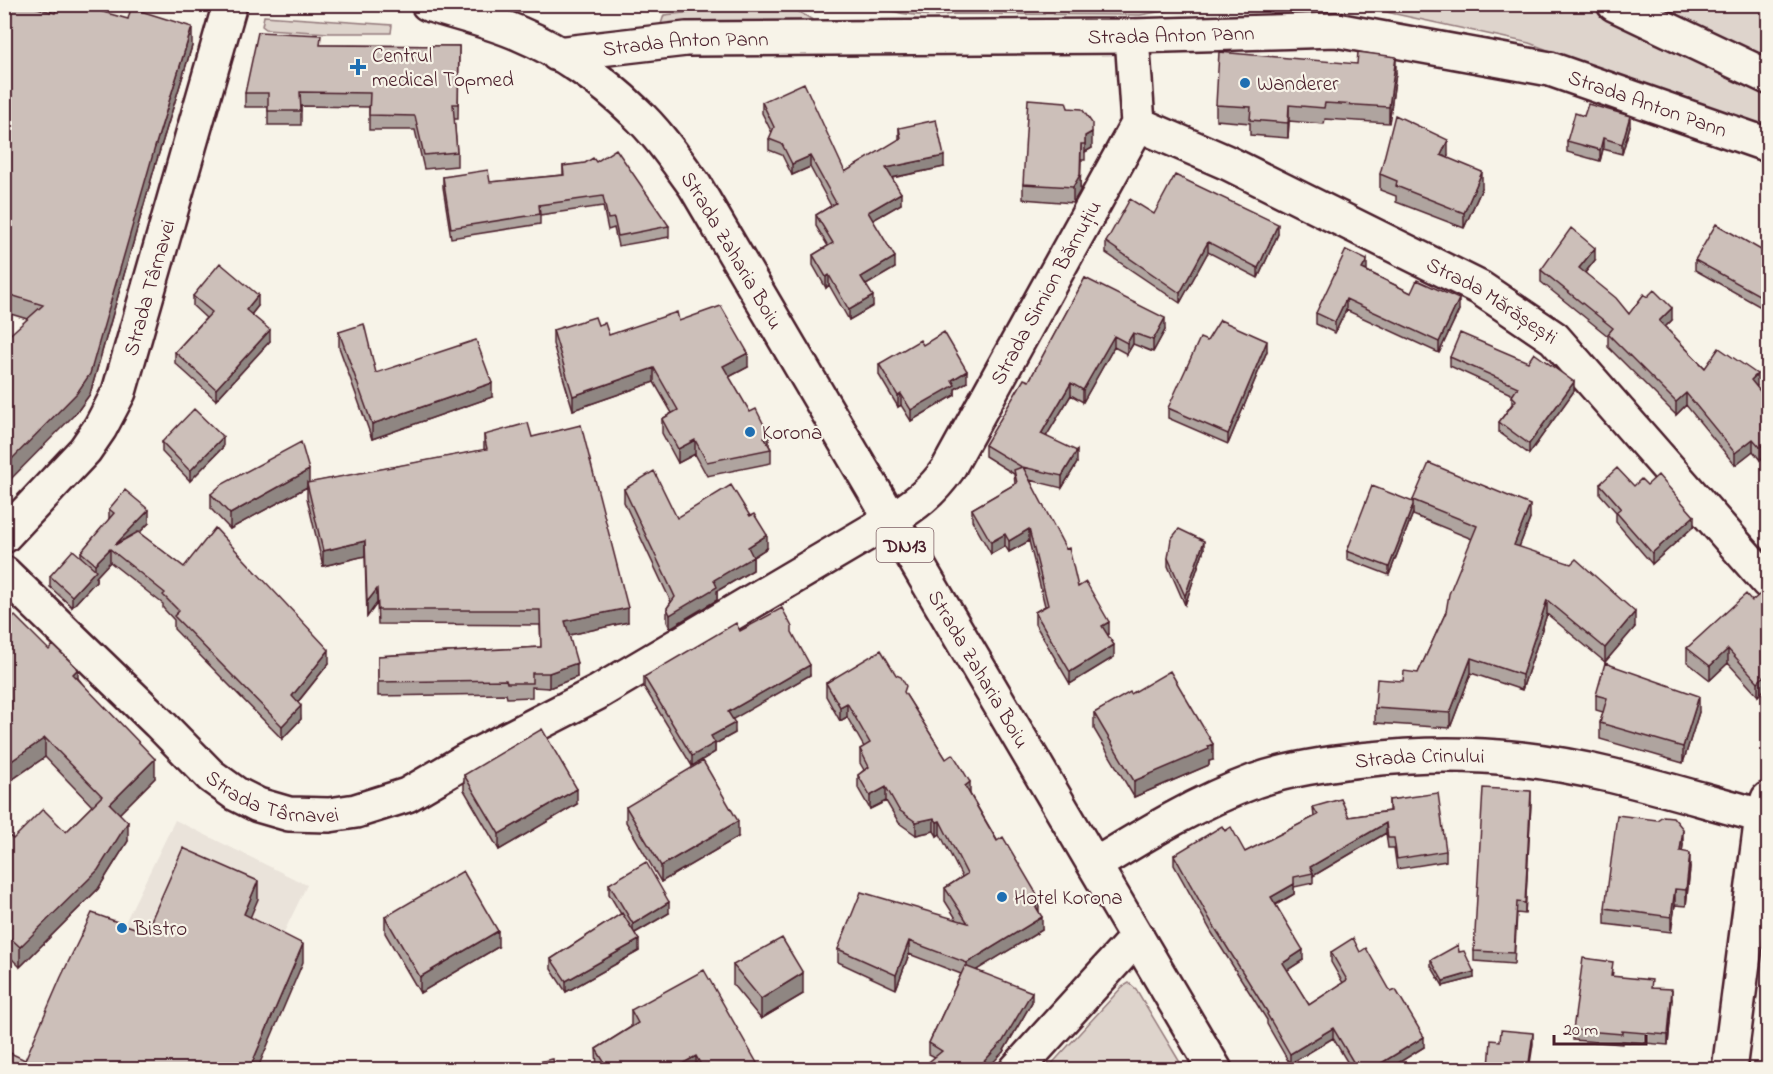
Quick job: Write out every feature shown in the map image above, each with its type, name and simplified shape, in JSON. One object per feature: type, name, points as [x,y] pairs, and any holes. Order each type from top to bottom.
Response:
[{"type":"main road","name":"Strada Târnavei","points":[[4,536],[85,450],[100,428],[119,392],[230,4]]},
{"type":"main road","name":"DN13","points":[[428,4],[520,34],[557,54]]},
{"type":"main road","points":[[1614,4],[1768,77]]},
{"type":"main road","name":"Strada Anton Pann","points":[[557,54],[686,39],[1132,36],[1336,30],[1550,69],[1768,145]]},
{"type":"main road","points":[[1132,36],[1138,124]]},
{"type":"main road","name":"Strada Zaharia Boiu","points":[[557,54],[586,72],[635,111],[695,186],[1215,1070]]},
{"type":"main road","name":"Strada Simion Bărnuțiu","points":[[597,693],[915,505],[930,492],[948,469],[1138,124]]},
{"type":"main road","name":"Strada Mărășești","points":[[1138,124],[1228,163],[1480,288],[1554,338],[1768,582]]},
{"type":"main road","name":"Strada Târnavei","points":[[4,573],[211,776],[258,806],[289,814],[329,815],[356,811],[407,795],[465,761],[597,693]]},
{"type":"main road","name":"Strada Crinului","points":[[1095,865],[1173,818],[1219,795],[1258,780],[1333,763],[1398,756],[1455,754],[1520,759],[1595,771],[1765,808]]},
{"type":"main road","points":[[1729,1070],[1765,808]]},
{"type":"main road","points":[[1016,1070],[1137,937]]},
{"type":"shaded area","points":[[763,5],[794,9],[818,23],[727,30],[661,24],[664,15]]},
{"type":"shaded area","points":[[875,5],[1230,5],[1188,7],[1140,15],[914,15]]},
{"type":"shaded area","points":[[1327,5],[1768,5],[1768,132],[1529,43],[1368,8]]},
{"type":"shaded area","points":[[264,16],[392,25],[391,33],[329,33],[266,29],[262,26]]},
{"type":"shaded area","points":[[175,820],[307,885],[217,1069],[53,1070]]},
{"type":"shaded area","points":[[1129,983],[1136,989],[1184,1069],[1047,1069],[1122,987]]},
{"type":"building","points":[[4,4],[24,4],[55,13],[58,4],[75,4],[128,19],[131,8],[192,27],[90,374],[77,393],[4,467],[4,340],[43,305],[4,293]]},
{"type":"building","points":[[258,32],[321,35],[320,45],[459,46],[458,104],[453,104],[457,152],[424,155],[415,116],[369,115],[370,93],[300,92],[301,111],[268,111],[268,93],[245,93]]},
{"type":"building","points":[[1219,52],[1357,64],[1358,52],[1396,57],[1389,107],[1325,103],[1324,108],[1289,105],[1288,123],[1250,120],[1251,107],[1216,105]]},
{"type":"building","points":[[804,83],[845,172],[901,138],[899,128],[936,120],[944,156],[886,168],[901,193],[868,212],[895,257],[861,277],[873,296],[849,310],[829,275],[826,277],[813,255],[833,243],[816,215],[836,203],[810,156],[792,164],[782,144],[769,139],[774,127],[762,102]]},
{"type":"building","points":[[1028,99],[1066,102],[1068,108],[1082,109],[1092,123],[1092,132],[1085,136],[1085,144],[1081,144],[1080,175],[1073,187],[1023,184]]},
{"type":"building","points":[[1588,104],[1630,116],[1622,144],[1603,138],[1600,150],[1567,141],[1575,113],[1584,116]]},
{"type":"building","points":[[1395,115],[1448,140],[1441,155],[1482,172],[1464,213],[1396,186],[1397,181],[1380,174]]},
{"type":"building","points":[[616,149],[669,226],[618,236],[614,218],[608,219],[603,196],[539,205],[540,214],[451,228],[443,177],[488,170],[490,182],[564,175],[563,166],[585,163],[593,158],[596,162]]},
{"type":"building","points":[[1175,175],[1278,224],[1258,268],[1208,242],[1180,293],[1106,242],[1130,199],[1154,214]]},
{"type":"building","points":[[1716,224],[1768,254],[1768,300],[1695,260]]},
{"type":"building","points":[[1571,228],[1595,248],[1579,268],[1616,298],[1629,314],[1644,294],[1647,297],[1654,290],[1672,308],[1659,321],[1705,368],[1719,348],[1757,374],[1751,380],[1768,401],[1768,440],[1760,447],[1753,439],[1735,453],[1686,393],[1676,402],[1608,334],[1613,328],[1541,270]]},
{"type":"building","points":[[1346,250],[1367,260],[1362,269],[1411,293],[1417,280],[1459,299],[1439,342],[1346,299],[1335,322],[1316,313]]},
{"type":"building","points":[[220,263],[258,295],[246,310],[270,330],[216,389],[175,352],[212,312],[193,296]]},
{"type":"building","points":[[1085,278],[1165,318],[1153,340],[1133,333],[1127,343],[1114,336],[1083,390],[1071,383],[1041,434],[1077,451],[1062,476],[1023,467],[1066,549],[1069,548],[1078,587],[1086,582],[1109,622],[1102,626],[1114,645],[1070,672],[1035,612],[1048,605],[1029,529],[1009,541],[1005,534],[991,542],[972,509],[1017,483],[1014,470],[1022,467],[985,445],[1024,379],[1029,381]]},
{"type":"building","points":[[721,306],[748,353],[723,366],[750,412],[756,409],[769,435],[764,437],[771,449],[707,462],[695,440],[678,449],[662,419],[678,410],[654,368],[573,396],[553,330],[595,317],[598,325],[605,323],[609,335],[677,312],[679,321]]},
{"type":"building","points":[[1220,320],[1267,341],[1228,434],[1168,408],[1200,338],[1207,341]]},
{"type":"building","points":[[364,324],[376,373],[476,340],[492,383],[372,424],[339,332]]},
{"type":"building","points":[[944,332],[967,371],[952,380],[955,385],[911,410],[901,394],[898,396],[879,364],[920,340],[923,345]]},
{"type":"building","points":[[1460,333],[1528,362],[1534,353],[1574,382],[1529,444],[1499,422],[1516,400],[1512,396],[1518,387],[1450,357]]},
{"type":"building","points":[[194,409],[223,437],[190,471],[162,442]]},
{"type":"building","points":[[528,423],[532,437],[581,425],[628,608],[565,621],[577,663],[549,673],[532,673],[532,683],[507,683],[506,680],[378,682],[378,656],[541,647],[540,610],[378,610],[377,589],[367,602],[365,541],[323,551],[307,483],[487,449],[484,435]]},
{"type":"building","points":[[301,442],[309,470],[230,514],[211,494],[221,485]]},
{"type":"building","points":[[1429,463],[1530,505],[1514,545],[1571,564],[1576,559],[1635,612],[1605,648],[1547,600],[1522,675],[1471,658],[1450,713],[1375,708],[1377,679],[1403,681],[1404,671],[1418,673],[1446,612],[1449,594],[1477,526],[1413,500]]},
{"type":"building","points":[[1617,468],[1634,486],[1641,479],[1647,485],[1658,475],[1694,516],[1652,553],[1616,512],[1621,508],[1600,484]]},
{"type":"building","points":[[654,471],[677,518],[731,485],[750,516],[754,514],[767,535],[748,547],[753,557],[714,580],[717,587],[670,615],[667,608],[675,597],[624,489]]},
{"type":"building","points":[[1372,486],[1413,502],[1389,567],[1347,551]]},
{"type":"building","points":[[125,490],[149,510],[115,545],[138,532],[184,567],[215,528],[329,650],[292,696],[301,706],[282,726],[174,616],[179,611],[163,595],[165,593],[110,549],[95,564],[81,552],[114,513],[109,509]]},
{"type":"building","points":[[1179,529],[1204,541],[1185,596],[1168,558],[1171,539]]},
{"type":"building","points":[[73,550],[96,570],[72,596],[50,576]]},
{"type":"building","points":[[1766,589],[1768,592],[1768,672],[1758,682],[1728,649],[1710,666],[1687,648],[1746,594],[1752,601]]},
{"type":"building","points":[[782,608],[810,665],[728,712],[735,723],[711,736],[715,743],[692,756],[644,677],[736,623],[740,631]]},
{"type":"building","points":[[15,616],[49,650],[53,645],[78,669],[73,674],[155,759],[110,804],[128,822],[98,870],[20,947],[4,932],[4,832],[13,839],[43,809],[66,832],[102,796],[45,738],[4,766],[4,626]]},
{"type":"building","points":[[881,650],[896,675],[901,677],[906,686],[904,692],[946,759],[953,754],[970,782],[965,786],[997,841],[1003,837],[1039,898],[1033,902],[1042,917],[967,963],[909,941],[896,975],[838,949],[861,892],[968,923],[945,888],[967,874],[940,821],[937,822],[934,818],[916,822],[899,810],[886,787],[870,796],[858,775],[869,767],[860,749],[870,743],[847,703],[840,707],[826,683]]},
{"type":"building","points":[[1605,663],[1699,696],[1683,747],[1600,723],[1607,698],[1596,695]]},
{"type":"building","points":[[1170,671],[1213,744],[1208,746],[1209,749],[1134,781],[1094,713]]},
{"type":"building","points":[[542,729],[577,789],[499,834],[464,775]]},
{"type":"building","points":[[703,761],[738,821],[661,866],[626,807]]},
{"type":"building","points":[[1483,788],[1531,791],[1525,903],[1517,902],[1514,953],[1474,951]]},
{"type":"building","points":[[1438,793],[1446,851],[1397,859],[1394,838],[1388,838],[1386,823],[1310,867],[1313,873],[1294,877],[1294,884],[1271,897],[1303,950],[1283,963],[1309,1005],[1347,980],[1331,952],[1353,938],[1360,952],[1366,948],[1391,992],[1396,990],[1424,1037],[1370,1070],[1358,1070],[1333,1028],[1290,1054],[1174,855],[1222,826],[1225,831],[1231,827],[1245,852],[1318,815],[1313,807],[1341,799],[1349,817],[1390,811],[1389,800]]},
{"type":"building","points":[[1617,815],[1657,820],[1663,816],[1673,817],[1683,829],[1680,851],[1690,853],[1686,890],[1675,889],[1671,917],[1605,908]]},
{"type":"building","points":[[183,848],[258,881],[244,914],[303,944],[249,1070],[4,1070],[4,1050],[25,1060],[92,913],[146,932]]},
{"type":"building","points":[[646,862],[669,902],[633,924],[609,884]]},
{"type":"building","points":[[463,871],[498,931],[420,977],[385,917]]},
{"type":"building","points":[[622,913],[639,940],[566,981],[551,959]]},
{"type":"building","points":[[782,938],[803,973],[761,999],[733,965]]},
{"type":"building","points":[[1458,945],[1459,952],[1464,951],[1474,972],[1443,981],[1431,960]]},
{"type":"building","points":[[1583,958],[1613,962],[1611,976],[1652,980],[1651,988],[1672,989],[1668,1035],[1573,1030]]},
{"type":"building","points":[[965,966],[1032,992],[1003,1041],[976,1070],[919,1070],[942,1051],[929,1043]]},
{"type":"building","points":[[704,970],[761,1070],[704,1070],[696,1056],[671,1070],[659,1070],[655,1064],[645,1070],[609,1070],[596,1049],[638,1023],[631,1010]]},
{"type":"building","points":[[1501,1030],[1533,1033],[1528,1070],[1489,1068],[1491,1040],[1500,1041]]},
{"type":"building","points":[[553,1059],[555,1070],[500,1070]]},
{"type":"place","name":"Centrul medical Topmed","points":[[358,67]]},
{"type":"place","name":"Wanderer","points":[[1245,83]]},
{"type":"place","name":"Korona","points":[[750,432]]},
{"type":"place","name":"Hotel Korona","points":[[1002,897]]},
{"type":"place","name":"Bistro","points":[[122,928]]}]
